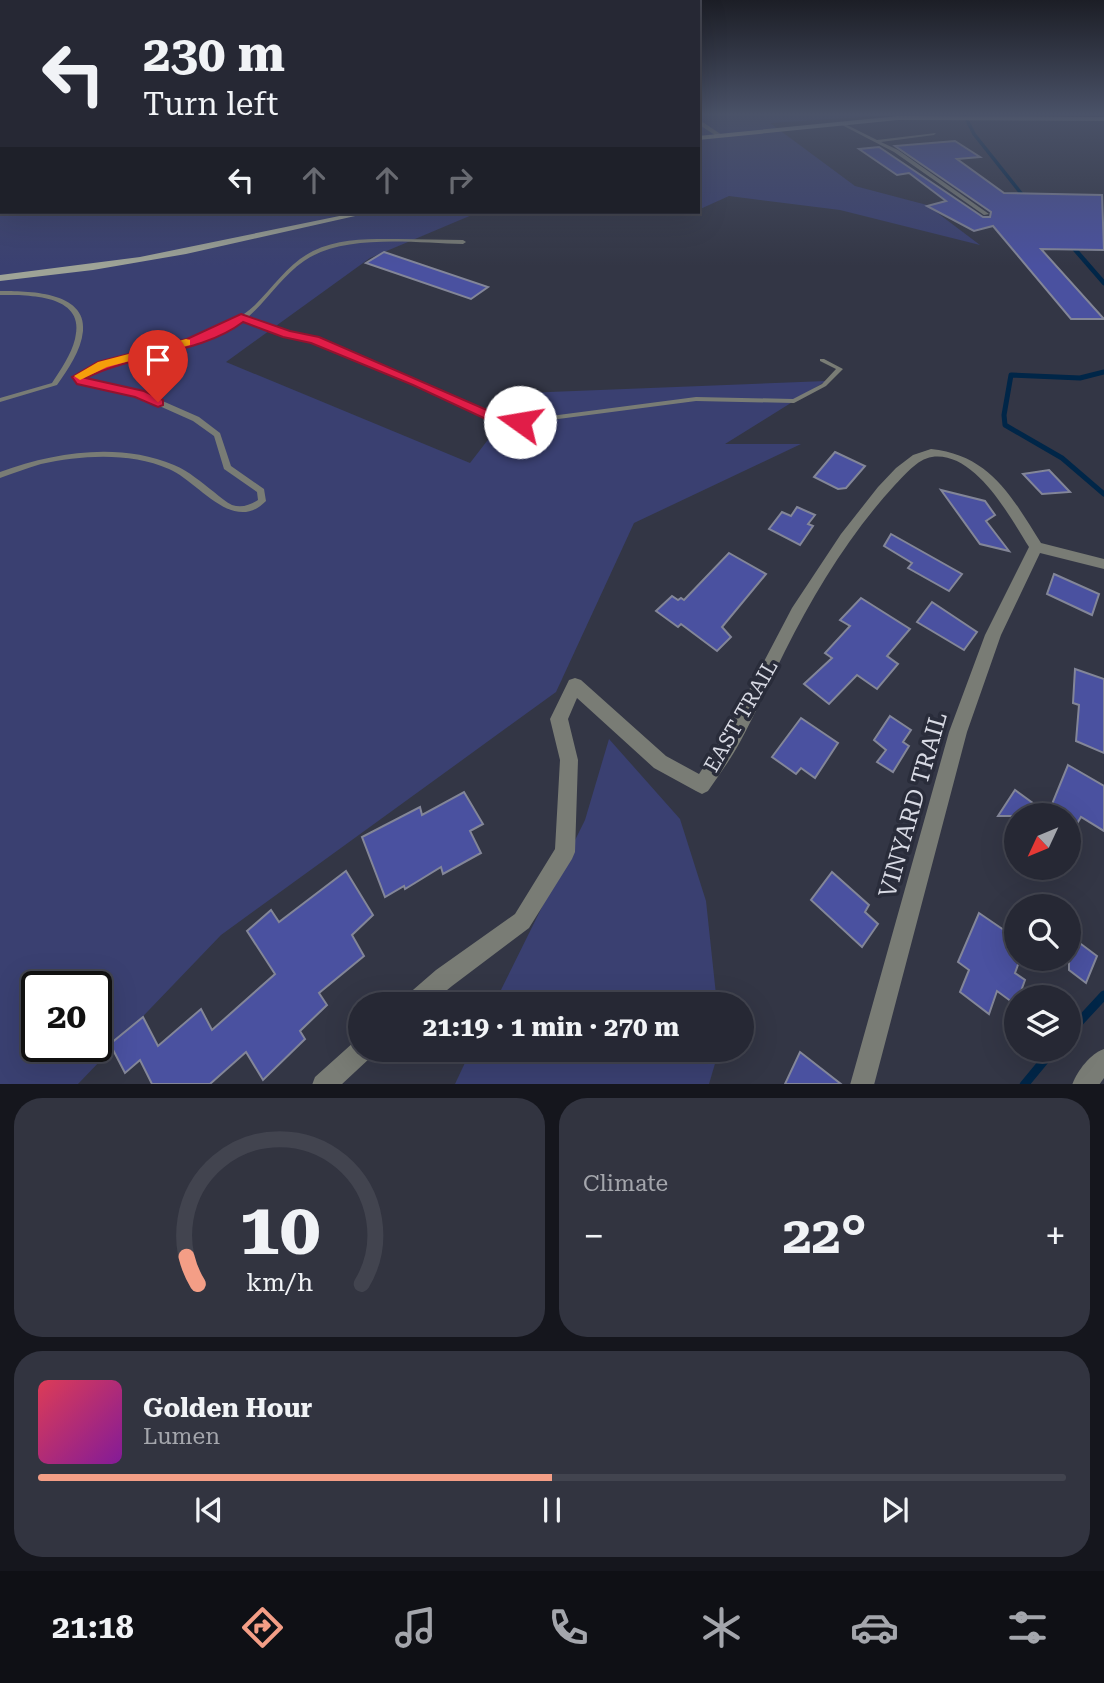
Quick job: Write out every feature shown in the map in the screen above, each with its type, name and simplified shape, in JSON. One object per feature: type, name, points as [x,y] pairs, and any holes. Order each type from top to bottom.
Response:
[{"type":"main road","points":[[0,278],[197,251],[360,214]]},
{"type":"street","name":"EAST TRAIL","points":[[428,992],[522,921],[565,852],[569,760],[559,719],[575,685],[660,762],[702,785],[732,738],[808,595],[876,495],[914,460],[929,453],[961,457],[998,488],[1036,547]]},
{"type":"street","points":[[1036,547],[1104,564]]},
{"type":"street","name":"VINYARD TRAIL","points":[[862,1084],[958,732],[993,635],[1036,547]]},
{"type":"street","points":[[1083,1084],[1104,1060]]},
{"type":"street","points":[[323,1084],[348,1062]]},
{"type":"lane","points":[[915,165],[986,214]]},
{"type":"lane","points":[[0,475],[16,468],[69,457],[97,455],[127,458],[171,466],[227,506],[238,510],[252,508],[262,501],[261,491],[227,467],[217,435],[197,419],[139,394],[81,381],[78,377],[102,365],[146,355],[232,325],[278,286],[286,270],[304,256],[335,245],[463,242]]},
{"type":"lane","points":[[0,293],[46,297],[63,302],[75,311],[80,325],[74,348],[55,384],[0,400]]},
{"type":"lane","points":[[241,318],[287,334],[315,340],[417,382],[492,417],[520,422],[696,399],[794,401],[824,385],[840,369],[822,360]]},
{"type":"shaded area","points":[[700,165],[826,165],[855,186],[927,205],[980,245],[840,210],[729,196],[700,209]]},
{"type":"shaded area","points":[[0,214],[474,214],[370,258],[226,362],[470,463],[524,393],[826,381],[725,444],[801,444],[634,523],[556,692],[221,935],[112,1049],[112,971],[21,971],[21,1062],[99,1062],[78,1084],[0,1084]]},
{"type":"shaded area","points":[[609,739],[680,819],[706,901],[716,992],[500,992],[585,820]]},
{"type":"shaded area","points":[[465,1062],[715,1062],[709,1084],[455,1084]]},
{"type":"building","points":[[882,165],[905,165],[983,217],[990,217],[991,212],[922,165],[965,165],[1004,193],[1102,195],[1104,250],[1041,249],[1104,319],[1071,319],[993,226],[974,231],[927,206],[946,201],[909,173],[897,175]]},
{"type":"building","points":[[384,252],[488,287],[471,299],[366,263]]},
{"type":"building","points":[[835,452],[865,466],[846,488],[838,489],[814,477]]},
{"type":"building","points":[[1049,470],[1070,492],[1042,494],[1023,474]]},
{"type":"building","points":[[941,490],[985,501],[995,515],[986,521],[1009,551],[980,544]]},
{"type":"building","points":[[797,507],[815,515],[808,524],[813,526],[800,545],[769,529],[782,512],[791,516]]},
{"type":"building","points":[[891,534],[962,574],[949,591],[908,568],[912,563],[884,546]]},
{"type":"building","points":[[729,553],[766,574],[722,627],[731,637],[717,651],[681,624],[678,627],[656,611],[672,596],[684,600]]},
{"type":"building","points":[[1054,574],[1099,594],[1092,615],[1047,594]]},
{"type":"building","points":[[861,598],[910,629],[887,656],[898,664],[877,689],[857,675],[829,704],[804,684],[832,658],[825,653],[850,626],[840,620]]},
{"type":"building","points":[[932,602],[977,632],[964,650],[917,622]]},
{"type":"building","points":[[1075,669],[1104,679],[1104,753],[1076,741],[1079,705],[1073,703]]},
{"type":"building","points":[[890,716],[911,730],[903,742],[909,746],[893,772],[877,762],[886,750],[874,740]]},
{"type":"building","points":[[801,718],[838,743],[815,778],[801,768],[796,774],[772,757]]},
{"type":"building","points":[[1068,765],[1104,786],[1104,831],[1082,818],[1082,803],[1052,803]]},
{"type":"building","points":[[1015,790],[1033,803],[1006,803]]},
{"type":"building","points":[[464,792],[483,824],[470,831],[481,853],[443,874],[441,867],[405,889],[404,886],[385,897],[362,837],[420,807],[422,815]]},
{"type":"building","points":[[346,871],[373,915],[352,935],[364,956],[319,993],[327,1005],[300,1031],[305,1039],[263,1080],[246,1052],[210,1084],[152,1084],[140,1060],[125,1073],[112,1048],[112,1042],[143,1017],[158,1046],[201,1009],[212,1030],[275,974],[247,931],[271,910],[279,922]]},
{"type":"building","points":[[832,872],[869,905],[865,912],[878,924],[862,947],[811,900]]},
{"type":"building","points":[[979,913],[1004,930],[1004,971],[1016,971],[1025,980],[1023,985],[1004,985],[1004,996],[997,991],[989,1014],[960,992],[969,970],[958,962]]},
{"type":"building","points":[[1081,944],[1097,956],[1086,983],[1070,971],[1081,971]]},
{"type":"building","points":[[800,1052],[841,1084],[785,1084]]},
{"type":"waterway","points":[[998,165],[1024,197]]},
{"type":"waterway","points":[[1071,245],[1104,283]]},
{"type":"waterway","points":[[1104,372],[1080,378],[1011,375],[1004,415],[1005,425],[1062,458],[1104,494]]},
{"type":"waterway","points":[[1081,1020],[1104,995]]},
{"type":"waterway","points":[[1025,1084],[1043,1062]]},
{"type":"slow traffic","points":[[80,376],[102,365],[186,343]]},
{"type":"route","points":[[158,402],[139,394],[81,381],[78,377],[102,365],[191,341],[232,325],[241,318],[287,334],[315,340],[417,382],[492,417],[520,422]]}]
